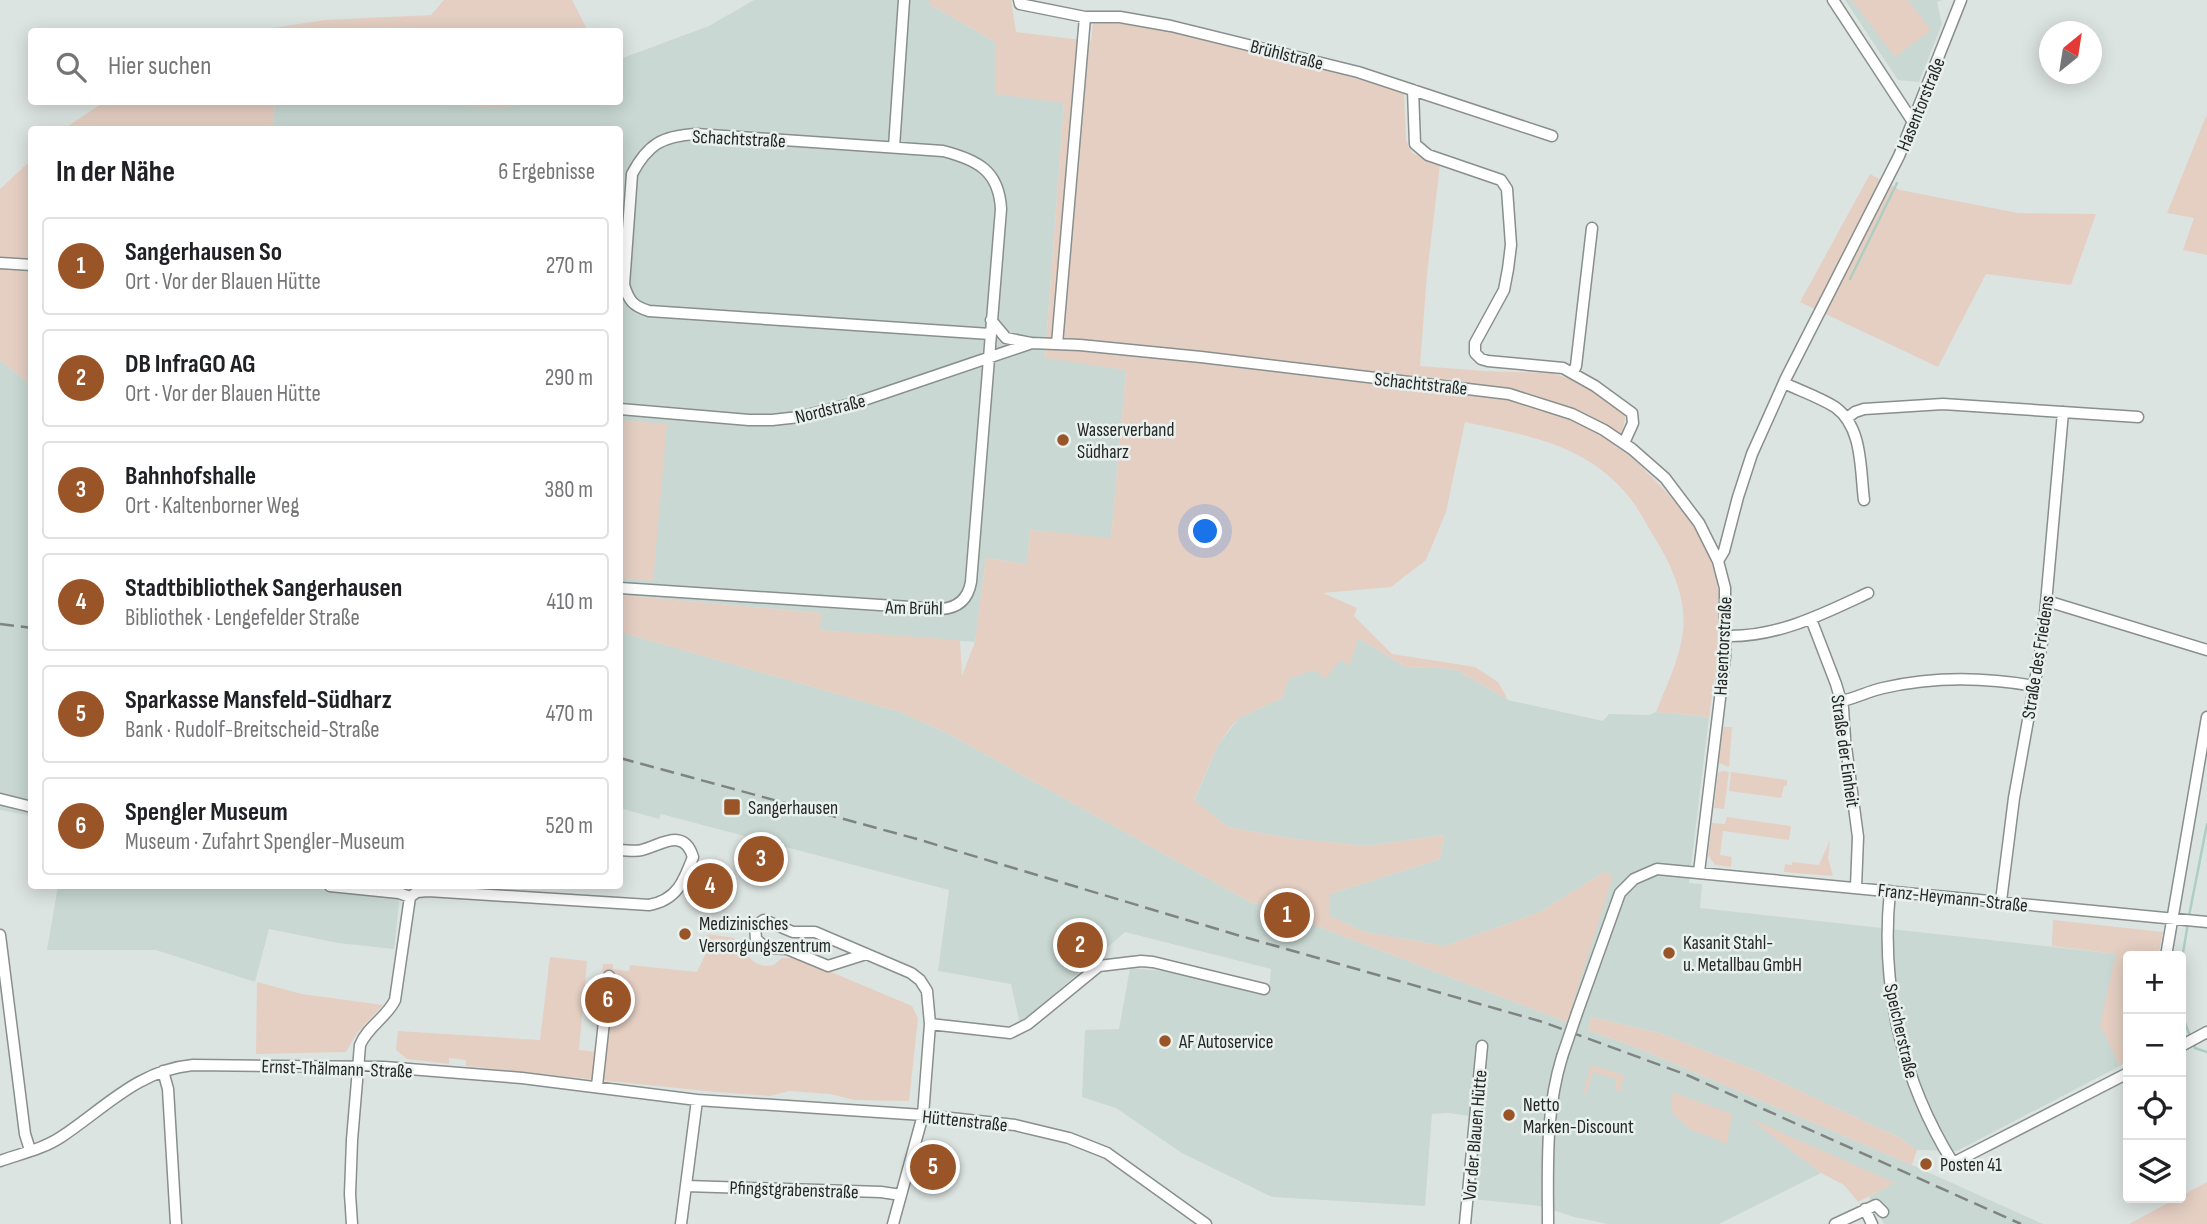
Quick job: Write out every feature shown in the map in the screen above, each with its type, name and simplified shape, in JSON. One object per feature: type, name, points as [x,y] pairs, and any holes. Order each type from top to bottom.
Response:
[{"type":"street","points":[[894,148],[904,0]]},
{"type":"street","name":"Brühlstraße","points":[[1019,0],[1020,4],[1085,17],[1120,17],[1171,26],[1357,72],[1552,136]]},
{"type":"street","points":[[1833,0],[1913,122]]},
{"type":"street","name":"Hasentorstraße","points":[[1699,872],[1727,636],[1725,588],[1718,561],[1724,551],[1750,458],[1784,383],[1893,169],[1961,0]]},
{"type":"street","points":[[1057,344],[1085,17]]},
{"type":"street","points":[[1413,90],[1415,144],[1428,155],[1501,180],[1507,189],[1511,245],[1504,290],[1475,343],[1475,353],[1488,361],[1548,365],[1573,372],[1632,413],[1633,423],[1624,443]]},
{"type":"street","name":"Schachtstraße","points":[[988,359],[1001,209],[1000,194],[993,177],[964,156],[943,151],[696,134],[665,139],[651,146],[632,174],[624,285],[628,299],[635,306],[649,311],[990,334]]},
{"type":"street","points":[[1573,372],[1576,366],[1592,228]]},
{"type":"street","points":[[0,263],[28,265]]},
{"type":"street","name":"Schachtstraße","points":[[991,320],[1006,338],[1031,343],[1200,357],[1509,394],[1572,414],[1624,443],[1653,467],[1676,491],[1699,523],[1718,561]]},
{"type":"street","name":"Nordstraße","points":[[623,409],[749,419],[799,417],[855,403],[1031,343]]},
{"type":"street","name":"Am Brühl","points":[[623,589],[733,594],[778,600],[900,607],[941,609],[956,606],[968,595],[971,582],[988,359]]},
{"type":"street","points":[[1784,383],[1829,404],[1847,418],[1855,433],[1864,500]]},
{"type":"street","points":[[1847,418],[1862,410],[1943,404],[2138,417]]},
{"type":"street","name":"Straße des Friedens","points":[[2001,901],[2014,798],[2035,686],[2047,601],[2063,412]]},
{"type":"street","points":[[1727,636],[1748,636],[1781,629],[1811,619],[1868,593]]},
{"type":"street","points":[[2047,601],[2207,650]]},
{"type":"street","name":"Straße der Einheit","points":[[1811,619],[1842,701],[1858,836],[1856,887]]},
{"type":"street","points":[[1842,701],[1881,688],[1925,680],[1984,679],[2035,686]]},
{"type":"street","points":[[2168,951],[2182,920],[2207,717]]},
{"type":"street","points":[[0,799],[28,806]]},
{"type":"street","points":[[360,889],[399,893],[410,897],[424,891],[649,905],[665,900],[678,890],[693,858],[691,850],[685,844],[675,840],[664,841],[640,851],[623,850]]},
{"type":"street","points":[[1548,1224],[1549,1116],[1552,1090],[1613,908],[1626,886],[1639,876],[1657,869],[1699,872]]},
{"type":"street","name":"Franz-Heymann-Straße","points":[[1699,872],[2207,922]]},
{"type":"street","name":"Speicherstraße","points":[[1890,891],[1886,937],[1894,1016],[1916,1091],[1935,1133],[1953,1163],[2123,1076]]},
{"type":"street","points":[[352,1224],[352,1140],[361,1041],[394,1002],[410,897]]},
{"type":"street","points":[[866,954],[828,966],[788,949],[764,947],[756,939],[755,929],[758,922],[764,920],[793,932],[812,932],[825,937],[866,954],[911,973],[920,980],[928,993],[930,1024],[923,1115],[893,1224]]},
{"type":"street","points":[[0,935],[25,1134],[30,1150]]},
{"type":"street","points":[[930,1024],[1015,1032],[1099,966],[1127,962],[1160,963],[1234,984],[1264,989]]},
{"type":"street","points":[[597,1086],[610,976]]},
{"type":"street","points":[[2188,1042],[2207,1032]]},
{"type":"street","name":"Vor der Blauen Hütte","points":[[1465,1224],[1482,1046]]},
{"type":"street","name":"Ernst-Thälmann-Straße","points":[[0,1161],[58,1139],[126,1088],[163,1071],[193,1065],[359,1066],[512,1077],[697,1100]]},
{"type":"street","points":[[163,1071],[168,1089],[176,1224]]},
{"type":"street","points":[[681,1224],[697,1100]]},
{"type":"street","name":"Hüttenstraße","points":[[697,1100],[923,1115],[1037,1129],[1090,1146],[1132,1169],[1206,1224]]},
{"type":"street","name":"Pfingstgrabenstraße","points":[[686,1186],[881,1192],[901,1195]]},
{"type":"street","points":[[1835,1224],[1876,1205],[1882,1212]]},
{"type":"street","points":[[1865,1209],[1872,1224]]},
{"type":"shaded area","points":[[444,0],[572,0],[586,28],[272,28],[325,20],[431,15]]},
{"type":"shaded area","points":[[754,0],[929,0],[929,4],[995,42],[995,94],[1064,102],[1045,357],[1126,370],[1111,539],[1030,530],[1027,564],[986,558],[975,642],[819,630],[821,613],[623,595],[623,126],[273,126],[275,105],[445,105],[503,108],[514,105],[623,105],[623,58],[709,26]]},
{"type":"shaded area","points":[[929,0],[1011,0],[1016,32],[1091,41],[1093,24],[1131,25],[1169,31],[1324,69],[1404,94],[1406,140],[1412,153],[1440,165],[1427,274],[1420,366],[1552,373],[1576,381],[1626,414],[1623,429],[1614,446],[1624,451],[1680,507],[1706,549],[1714,572],[1720,626],[1709,717],[1656,712],[1679,652],[1683,631],[1683,607],[1668,561],[1629,496],[1608,475],[1571,452],[1530,437],[1465,422],[1446,512],[1426,560],[1391,587],[1323,593],[1357,608],[1354,616],[1392,654],[1475,667],[1498,682],[1508,700],[1457,670],[1408,668],[1358,638],[1350,665],[1340,660],[1326,678],[1313,670],[1289,679],[1282,698],[1239,718],[1218,745],[1194,800],[1228,827],[1289,838],[1366,846],[1444,835],[1440,859],[1330,894],[1330,916],[1365,932],[1445,946],[1540,912],[1604,872],[1613,876],[1567,1022],[1319,927],[1281,907],[1252,903],[947,733],[900,712],[623,633],[623,595],[821,613],[820,630],[960,640],[962,676],[975,642],[986,558],[1027,564],[1030,530],[1111,538],[1126,370],[1045,358],[1064,103],[995,94],[995,42],[929,4]]},
{"type":"shaded area","points":[[1845,0],[1943,0],[1937,2],[1942,24],[1919,82],[1898,80]]},
{"type":"shaded area","points":[[1852,0],[1908,0],[1931,30],[1895,57]]},
{"type":"shaded area","points":[[100,105],[275,105],[273,126],[68,126]]},
{"type":"shaded area","points":[[445,105],[514,105],[503,108]]},
{"type":"shaded area","points":[[2207,114],[2207,255],[2183,250],[2194,218],[2167,213]]},
{"type":"shaded area","points":[[28,163],[28,383],[0,360],[0,189]]},
{"type":"shaded area","points":[[1870,174],[1900,190],[2018,213],[2096,214],[2071,285],[1986,274],[1938,367],[1800,302]]},
{"type":"shaded area","points":[[0,360],[28,383],[28,815],[0,810]]},
{"type":"shaded area","points":[[623,420],[667,424],[653,581],[623,578]]},
{"type":"shaded area","points":[[623,633],[900,712],[947,733],[1252,903],[1281,907],[1319,927],[1567,1022],[1604,872],[1540,912],[1445,946],[1365,932],[1330,916],[1330,894],[1440,859],[1444,835],[1366,846],[1289,838],[1228,827],[1194,801],[1218,745],[1239,718],[1282,698],[1289,679],[1340,659],[1358,638],[1408,668],[1457,670],[1508,700],[1603,721],[1609,714],[1649,715],[1656,712],[1709,717],[1689,883],[1702,884],[1700,908],[2117,954],[2101,1025],[2120,1066],[1957,1151],[1917,1150],[1900,1138],[1757,1071],[1659,1033],[1591,1017],[1588,1030],[1640,1049],[2043,1224],[1884,1224],[1869,1197],[1894,1183],[1752,1120],[1821,1173],[1719,1224],[1608,1224],[1540,1206],[1462,1198],[1469,1116],[1449,1113],[1432,1114],[1425,1206],[1272,1197],[1182,1153],[1116,1108],[1082,1097],[1085,1030],[1119,1029],[1130,968],[1162,971],[1267,993],[1271,969],[1125,932],[1020,1024],[1011,984],[938,971],[949,890],[661,814],[659,819],[623,809]]},
{"type":"shaded area","points":[[1723,727],[1732,727],[1729,767],[1719,763]]},
{"type":"shaded area","points":[[1729,772],[1724,809],[1714,808],[1718,773]]},
{"type":"shaded area","points":[[1731,772],[1787,780],[1787,786],[1784,786],[1781,798],[1729,791]]},
{"type":"shaded area","points":[[1727,817],[1791,826],[1789,840],[1723,831],[1720,855],[1732,857],[1731,867],[1715,865],[1708,855],[1712,823],[1725,824]]},
{"type":"shaded area","points":[[1830,840],[1828,858],[1833,876],[1784,872],[1785,864],[1792,865],[1792,862],[1819,865]]},
{"type":"shaded area","points":[[57,889],[401,889],[394,949],[338,943],[269,929],[255,982],[156,950],[47,950]]},
{"type":"shaded area","points":[[2053,920],[2163,932],[2159,951],[2123,951],[2123,1064],[2120,1066],[2100,1025],[2116,954],[2052,946]]},
{"type":"shaded area","points":[[707,934],[734,938],[750,958],[760,965],[774,965],[782,958],[798,958],[912,1006],[918,1018],[909,1101],[855,1100],[830,1094],[789,1091],[770,1096],[715,1092],[466,1066],[466,1060],[449,1058],[449,1064],[407,1059],[396,1050],[398,1031],[540,1040],[550,957],[587,961],[579,1050],[599,1052],[600,1027],[596,1027],[603,964],[613,964],[613,969],[629,971],[630,965],[697,972],[705,955]]},
{"type":"shaded area","points":[[257,982],[302,994],[383,1005],[357,1033],[346,1052],[256,1054]]},
{"type":"shaded area","points":[[1591,1017],[1659,1033],[1757,1071],[1900,1138],[1917,1150],[1912,1165],[1640,1049],[1588,1030]]},
{"type":"shaded area","points":[[1591,1065],[1624,1075],[1621,1091],[1614,1090],[1617,1079],[1593,1072],[1586,1094],[1583,1093]]},
{"type":"shaded area","points":[[1672,1094],[1732,1114],[1727,1144],[1690,1129],[1672,1113]]},
{"type":"shaded area","points":[[1749,1118],[1895,1183],[1858,1202],[1844,1185],[1821,1173]]},
{"type":"shaded area","points":[[2207,1182],[2207,1224],[2129,1224],[2168,1203],[2186,1203],[2186,1193]]},
{"type":"waterway","points":[[1850,279],[1897,183]]},
{"type":"waterway","points":[[2189,916],[2207,824]]},
{"type":"waterway","points":[[2183,951],[2188,923]]},
{"type":"waterway","points":[[2182,1014],[2191,1039]]},
{"type":"waterway","points":[[2194,1045],[2195,1048],[2207,1052]]},
{"type":"railway","points":[[0,624],[28,628]]},
{"type":"railway","points":[[623,759],[917,839],[1237,935],[1543,1022],[1687,1075],[2021,1224]]},
{"type":"place","name":"Wasserverband Südharz","points":[[1063,440]]},
{"type":"place","name":"Sangerhausen","points":[[732,807]]},
{"type":"place","name":"Bahnhofshalle","points":[[761,859]]},
{"type":"place","name":"Stadtbibliothek Sangerhausen","points":[[710,886]]},
{"type":"place","name":"Sangerhausen So","points":[[1287,915]]},
{"type":"place","name":"Medizinisches Versorgungszentrum","points":[[685,934]]},
{"type":"place","name":"DB InfraGO AG","points":[[1080,945]]},
{"type":"place","name":"Kasanit Stahl- u. Metallbau GmbH","points":[[1669,953]]},
{"type":"place","name":"Spengler Museum","points":[[608,1000]]},
{"type":"place","name":"AF Autoservice","points":[[1165,1041]]},
{"type":"place","name":"Netto Marken-Discount","points":[[1509,1115]]},
{"type":"place","name":"Posten 41","points":[[1926,1164]]},
{"type":"place","name":"Sparkasse Mansfeld-Südharz","points":[[933,1167]]}]
